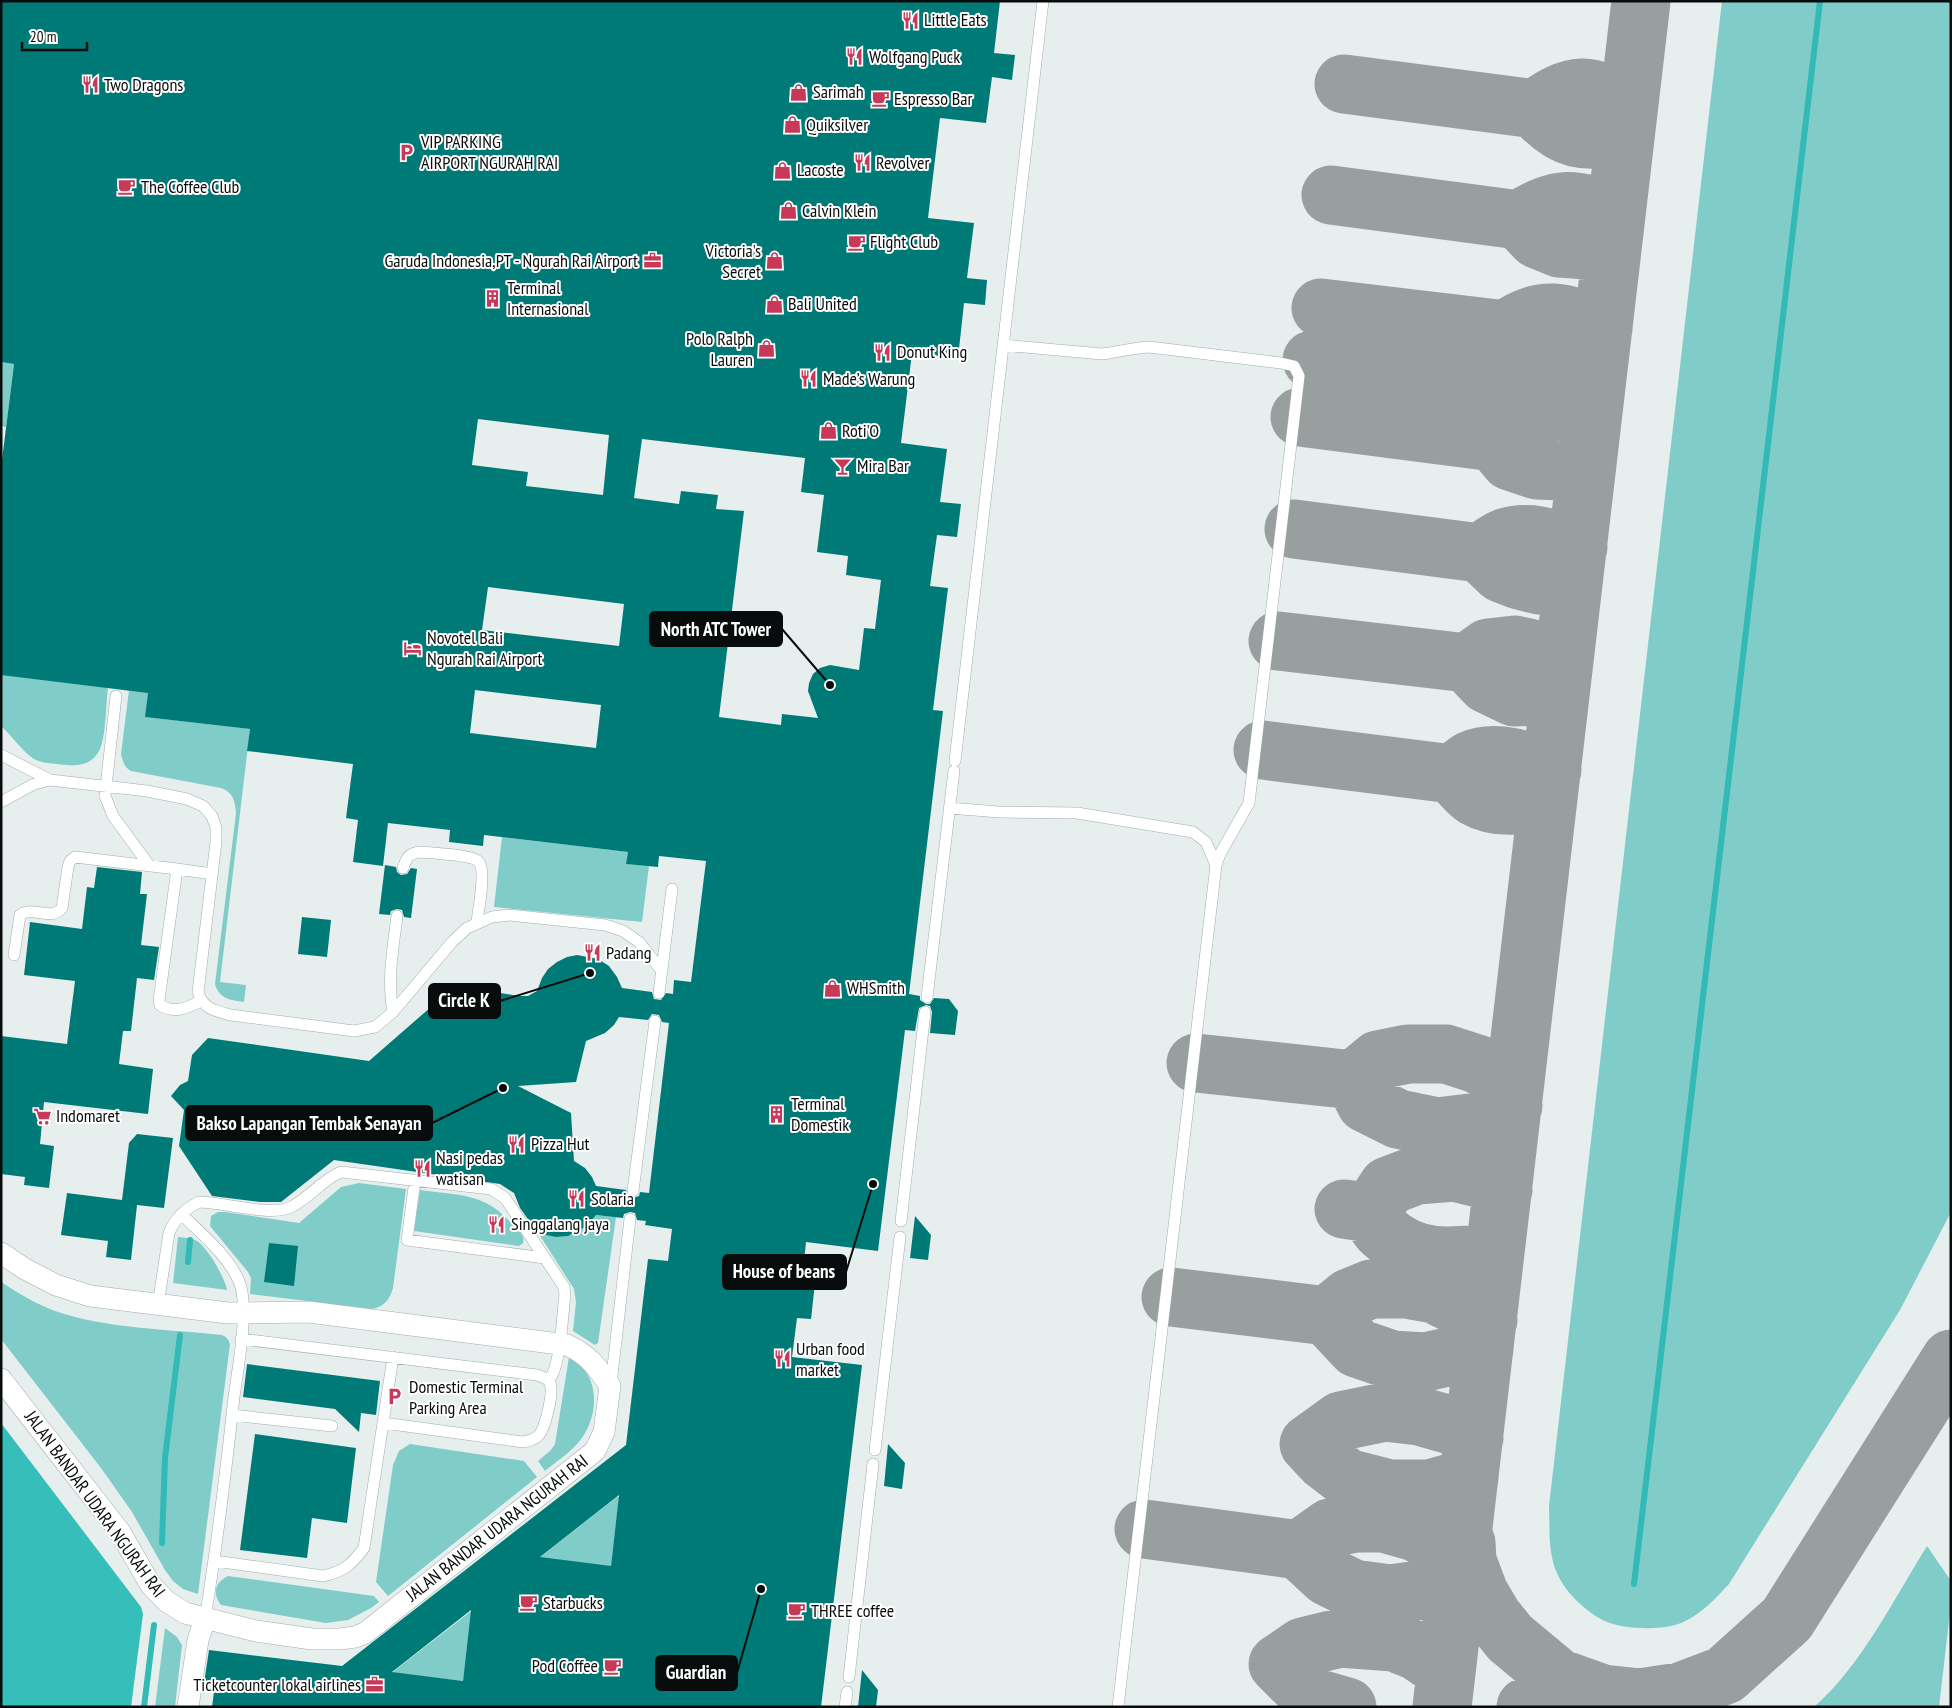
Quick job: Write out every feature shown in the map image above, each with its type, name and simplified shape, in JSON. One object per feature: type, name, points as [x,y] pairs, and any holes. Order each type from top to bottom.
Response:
[{"type":"street","points":[[1,1253],[56,1286],[90,1296],[242,1313],[309,1312],[559,1344],[583,1352],[610,1386]]},
{"type":"street","name":"JALAN BANDAR UDARA NGURAH RAI","points":[[1,1379],[120,1532],[150,1584],[166,1601],[185,1613],[205,1619],[256,1631],[312,1639],[340,1639],[355,1637],[365,1633],[595,1450],[604,1432],[610,1386]]},
{"type":"street","points":[[188,1707],[198,1640],[205,1619]]},
{"type":"lane","points":[[927,997],[1042,1]]},
{"type":"lane","points":[[1003,345],[1093,354],[1117,353],[1131,348],[1149,347],[1281,363],[1289,364],[1297,370],[1299,382],[1249,803],[1220,854],[1216,865],[1118,1707]]},
{"type":"lane","points":[[116,696],[105,796],[113,816],[149,865]]},
{"type":"lane","points":[[1,755],[50,780]]},
{"type":"lane","points":[[1,802],[34,784],[50,780],[105,786],[187,799],[203,806],[212,816],[216,828],[212,874],[198,977],[198,992],[205,1006],[215,1012],[354,1031],[375,1027],[393,1012],[452,942],[467,928],[492,917],[509,915],[605,924],[623,931],[638,942],[662,970]]},
{"type":"lane","points":[[949,808],[999,812],[1077,812],[1193,832],[1206,842],[1216,865]]},
{"type":"lane","points":[[403,868],[407,857],[412,853],[420,852],[471,858],[478,861],[482,877],[477,922]]},
{"type":"lane","points":[[14,954],[20,915],[24,912],[58,913],[62,908],[68,867],[70,861],[75,857],[212,874]]},
{"type":"lane","points":[[177,869],[159,1000],[160,1005],[165,1008],[184,1010],[201,1001]]},
{"type":"lane","points":[[659,992],[672,889]]},
{"type":"lane","points":[[393,1012],[389,993],[389,978],[397,916]]},
{"type":"lane","points":[[902,1221],[926,1012]]},
{"type":"lane","points":[[633,1191],[655,1021]]},
{"type":"lane","points":[[158,1305],[169,1232],[173,1222],[189,1207],[199,1202],[281,1210],[296,1204],[334,1175],[341,1172],[491,1189],[505,1198],[564,1288],[565,1295],[559,1344],[553,1375],[549,1380]]},
{"type":"lane","points":[[415,1180],[407,1240],[545,1258]]},
{"type":"lane","points":[[181,1214],[207,1239],[232,1268],[241,1288],[242,1339],[215,1561],[205,1619]]},
{"type":"lane","points":[[610,1386],[630,1219]]},
{"type":"lane","points":[[875,1450],[900,1237]]},
{"type":"lane","points":[[242,1339],[537,1375],[549,1380]]},
{"type":"lane","points":[[215,1561],[324,1576],[339,1572],[352,1564],[364,1548],[393,1357]]},
{"type":"lane","points":[[384,1423],[523,1442],[533,1440],[543,1428],[552,1393],[549,1380]]},
{"type":"lane","points":[[232,1415],[332,1426]]},
{"type":"lane","points":[[849,1677],[873,1464]]},
{"type":"lane","points":[[845,1707],[847,1692]]},
{"type":"shaded area","points":[[1722,1],[1951,1],[1951,1212],[1900,1310],[1729,1584],[1705,1608],[1691,1618],[1667,1627],[1642,1628],[1625,1627],[1603,1620],[1582,1606],[1565,1587],[1553,1563],[1551,1554],[1549,1506]]},
{"type":"shaded area","points":[[1,362],[14,364],[6,427],[1,426]]},
{"type":"shaded area","points":[[1,674],[108,687],[104,736],[100,749],[92,760],[76,765],[42,762],[34,759],[21,748],[1,726]]},
{"type":"shaded area","points":[[129,690],[148,692],[146,717],[250,729],[220,982],[246,985],[244,1002],[223,996],[219,993],[215,984],[236,813],[234,801],[228,792],[221,788],[131,771],[127,768],[121,754]]},
{"type":"shaded area","points":[[502,837],[628,852],[626,864],[649,866],[642,922],[494,907]]},
{"type":"shaded area","points":[[359,1183],[406,1189],[393,1288],[386,1302],[372,1309],[250,1294],[251,1278],[248,1272],[210,1226],[211,1216],[218,1212],[225,1212],[299,1223],[341,1187]]},
{"type":"shaded area","points":[[420,1190],[461,1195],[483,1201],[504,1216],[519,1231],[523,1236],[523,1243],[519,1246],[414,1231]]},
{"type":"shaded area","points":[[594,1215],[616,1217],[598,1343],[595,1345],[573,1331],[576,1302],[574,1289],[537,1231],[561,1237],[576,1233]]},
{"type":"shaded area","points":[[178,1237],[197,1241],[206,1250],[223,1278],[227,1290],[173,1283]]},
{"type":"shaded area","points":[[1,1282],[41,1305],[75,1317],[138,1328],[222,1335],[228,1339],[230,1344],[198,1594],[183,1589],[173,1581],[132,1512],[101,1468],[1,1339]]},
{"type":"shaded area","points":[[569,1357],[582,1367],[592,1384],[594,1405],[592,1415],[589,1426],[578,1443],[545,1471],[538,1461],[555,1444]]},
{"type":"shaded area","points":[[1,1423],[141,1607],[143,1614],[131,1707],[1,1707]]},
{"type":"shaded area","points":[[410,1444],[524,1461],[537,1477],[388,1596],[376,1582],[393,1465],[399,1451]]},
{"type":"shaded area","points":[[619,1497],[611,1566],[525,1569]]},
{"type":"shaded area","points":[[1927,1546],[1951,1581],[1951,1604],[1939,1707],[1814,1707],[1847,1672],[1862,1652]]},
{"type":"shaded area","points":[[228,1576],[374,1596],[379,1602],[348,1620],[326,1623],[221,1605],[216,1597],[216,1589],[220,1582]]},
{"type":"shaded area","points":[[483,1602],[470,1621],[463,1681],[394,1673],[394,1671]]},
{"type":"shaded area","points":[[165,1628],[177,1637],[182,1645],[175,1707],[155,1707]]},
{"type":"building","points":[[1,1],[1000,1],[994,53],[1015,55],[1012,80],[992,77],[986,123],[940,118],[928,218],[974,223],[967,278],[987,280],[985,305],[964,303],[958,358],[912,353],[901,443],[947,449],[940,502],[961,504],[957,537],[937,535],[930,586],[948,588],[933,710],[943,711],[909,994],[920,996],[920,1000],[926,1004],[930,1004],[934,998],[949,999],[958,1011],[955,1035],[930,1033],[932,1012],[930,1006],[926,1005],[919,1008],[915,1031],[905,1030],[878,1251],[806,1242],[802,1281],[815,1283],[811,1319],[797,1318],[792,1357],[862,1365],[821,1707],[212,1707],[215,1684],[204,1683],[209,1650],[342,1666],[626,1445],[648,1259],[668,1261],[672,1229],[645,1225],[646,1221],[637,1220],[635,1213],[630,1212],[624,1214],[623,1218],[596,1215],[585,1227],[568,1236],[556,1237],[546,1235],[535,1229],[520,1208],[514,1193],[500,1184],[334,1160],[281,1202],[260,1202],[212,1196],[179,1146],[184,1110],[171,1096],[180,1085],[188,1081],[192,1055],[208,1038],[369,1061],[455,986],[528,996],[537,991],[548,969],[567,957],[577,955],[598,959],[609,966],[622,988],[652,992],[654,999],[661,1000],[666,993],[673,994],[674,980],[691,982],[706,861],[659,856],[658,867],[626,864],[628,852],[484,835],[483,846],[449,842],[450,830],[388,823],[383,866],[353,862],[358,820],[346,818],[353,764],[247,751],[250,729],[145,717],[148,693],[1,675],[1,468],[14,364],[1,362]],"holes":[[[478,419],[609,435],[603,495],[526,486],[528,472],[472,465]],[[642,439],[805,458],[801,492],[824,495],[817,552],[848,556],[846,575],[881,580],[875,629],[864,628],[859,670],[830,665],[820,668],[813,674],[808,691],[818,718],[782,714],[781,725],[719,717],[744,511],[716,509],[718,495],[681,491],[679,504],[634,498]],[[488,587],[624,604],[619,646],[482,630]],[[475,690],[601,705],[596,748],[470,733]],[[652,1014],[659,1015],[662,1022],[669,1023],[649,1193],[640,1192],[639,1196],[633,1198],[628,1197],[626,1190],[596,1186],[585,1168],[574,1161],[571,1113],[518,1086],[576,1082],[586,1041],[605,1033],[614,1025],[619,1017],[648,1020]],[[619,1495],[611,1566],[540,1557]],[[471,1610],[463,1681],[392,1672]]]},
{"type":"building","points":[[385,865],[396,867],[397,872],[401,875],[407,874],[411,868],[417,869],[411,918],[404,917],[402,910],[397,909],[391,911],[390,915],[379,914]]},
{"type":"building","points":[[97,867],[142,872],[140,894],[147,894],[141,945],[159,947],[154,980],[137,978],[131,1031],[123,1031],[119,1064],[153,1069],[148,1114],[44,1102],[40,1144],[54,1146],[49,1188],[24,1185],[25,1177],[1,1174],[1,1036],[67,1044],[75,981],[24,975],[30,922],[82,929],[87,887],[94,888]]},
{"type":"building","points":[[302,917],[331,920],[327,957],[298,954]]},
{"type":"building","points":[[137,1134],[173,1138],[164,1208],[137,1205],[131,1260],[106,1257],[108,1241],[61,1235],[67,1193],[122,1200],[129,1143]]},
{"type":"building","points":[[915,1216],[931,1235],[928,1260],[910,1258]]},
{"type":"building","points":[[269,1243],[298,1246],[294,1286],[264,1282]]},
{"type":"building","points":[[247,1364],[380,1381],[376,1415],[361,1413],[359,1432],[335,1409],[243,1397]]},
{"type":"building","points":[[255,1434],[356,1448],[347,1523],[312,1518],[307,1558],[240,1550]]},
{"type":"building","points":[[888,1444],[905,1463],[902,1489],[884,1486]]},
{"type":"building","points":[[862,1670],[878,1690],[876,1707],[858,1707]]},
{"type":"waterway","points":[[1634,1584],[1820,1]]},
{"type":"waterway","points":[[188,1262],[190,1240]]},
{"type":"waterway","points":[[162,1543],[165,1458],[180,1335]]},
{"type":"waterway","points":[[144,1707],[154,1625]]},
{"type":"taxiway","points":[[1442,1707],[1641,1]]},
{"type":"taxiway","points":[[1344,84],[1535,109],[1545,120],[1565,134],[1586,139],[1625,135]]},
{"type":"taxiway","points":[[1535,109],[1560,94],[1581,88],[1603,93],[1628,109]]},
{"type":"taxiway","points":[[1331,195],[1519,220],[1537,239],[1559,248],[1588,250],[1613,241]]},
{"type":"taxiway","points":[[1519,220],[1545,206],[1567,202],[1589,205],[1616,216]]},
{"type":"taxiway","points":[[1321,308],[1506,330],[1525,350],[1543,359],[1553,361],[1571,360],[1600,353]]},
{"type":"taxiway","points":[[1506,330],[1531,316],[1554,313],[1577,318],[1603,329]]},
{"type":"taxiway","points":[[1312,360],[1502,385],[1512,399],[1522,407],[1542,412],[1564,411],[1594,404]]},
{"type":"taxiway","points":[[1300,417],[1494,442],[1510,461],[1537,470],[1564,471],[1587,464]]},
{"type":"taxiway","points":[[1294,529],[1480,553],[1501,573],[1539,585],[1557,583],[1574,576]]},
{"type":"taxiway","points":[[1480,553],[1504,538],[1523,534],[1542,536],[1578,547]]},
{"type":"taxiway","points":[[1278,641],[1467,663],[1487,684],[1514,697],[1542,696],[1561,686]]},
{"type":"taxiway","points":[[1467,663],[1488,648],[1515,645],[1533,649],[1564,662]]},
{"type":"taxiway","points":[[1263,750],[1452,774],[1472,795],[1493,804],[1520,805],[1548,798]]},
{"type":"taxiway","points":[[1452,774],[1471,760],[1491,756],[1512,758],[1552,770]]},
{"type":"taxiway","points":[[1354,1080],[1378,1060],[1408,1054],[1446,1054],[1477,1064],[1515,1083]]},
{"type":"taxiway","points":[[1196,1063],[1354,1080],[1366,1103],[1398,1119],[1437,1127],[1478,1122],[1513,1106]]},
{"type":"taxiway","points":[[1370,1213],[1388,1186],[1417,1175],[1454,1172],[1486,1180],[1503,1190]]},
{"type":"taxiway","points":[[1344,1209],[1370,1213],[1381,1230],[1396,1242],[1422,1253],[1450,1256],[1495,1252]]},
{"type":"taxiway","points":[[1327,1316],[1349,1298],[1371,1289],[1406,1289],[1434,1294],[1488,1320]]},
{"type":"taxiway","points":[[1171,1297],[1327,1316],[1357,1348],[1392,1360],[1425,1362],[1484,1349]]},
{"type":"taxiway","points":[[1603,1694],[1640,1698],[1680,1692],[1725,1675],[1787,1619],[1951,1359]]},
{"type":"taxiway","points":[[1469,1478],[1430,1489],[1390,1489],[1347,1478],[1325,1461],[1309,1444],[1341,1421],[1385,1412],[1419,1416],[1454,1426],[1474,1438]]},
{"type":"taxiway","points":[[1299,1550],[1330,1528],[1355,1523],[1384,1523],[1416,1532],[1460,1557]]},
{"type":"taxiway","points":[[1144,1529],[1299,1550],[1327,1576],[1353,1589],[1390,1594],[1427,1589],[1457,1577]]},
{"type":"taxiway","points":[[1466,1543],[1467,1561],[1479,1593],[1493,1617],[1510,1638],[1558,1678],[1603,1694],[1549,1700],[1526,1707]]},
{"type":"taxiway","points":[[1347,1707],[1316,1698],[1298,1684],[1278,1664],[1303,1647],[1340,1638],[1394,1642],[1417,1651],[1446,1671]]},
{"type":"place","name":"Little Eats","points":[[910,20]]},
{"type":"place","name":"Wolfgang Puck","points":[[855,57]]},
{"type":"place","name":"Two Dragons","points":[[90,85]]},
{"type":"place","name":"Sarimah","points":[[799,92]]},
{"type":"place","name":"Espresso Bar","points":[[880,99]]},
{"type":"place","name":"Quiksilver","points":[[792,125]]},
{"type":"place","name":"VIP PARKING AIRPORT NGURAH RAI","points":[[407,152]]},
{"type":"place","name":"Revolver","points":[[862,163]]},
{"type":"place","name":"Lacoste","points":[[783,170]]},
{"type":"place","name":"The Coffee Club","points":[[127,187]]},
{"type":"place","name":"Calvin Klein","points":[[788,211]]},
{"type":"place","name":"Flight Club","points":[[856,242]]},
{"type":"place","name":"Garuda Indonesia,PT - Ngurah Rai Airport","points":[[652,261]]},
{"type":"place","name":"Victoria's Secret","points":[[775,261]]},
{"type":"place","name":"Terminal Internasional","points":[[493,298]]},
{"type":"place","name":"Bali United","points":[[774,304]]},
{"type":"place","name":"Polo Ralph Lauren","points":[[767,349]]},
{"type":"place","name":"Donut King","points":[[883,352]]},
{"type":"place","name":"Made’s Warung","points":[[809,379]]},
{"type":"place","name":"Roti'O","points":[[828,431]]},
{"type":"place","name":"Mira Bar","points":[[843,466]]},
{"type":"place","name":"Novotel Bali Ngurah Rai Airport","points":[[413,648]]},
{"type":"place","name":"North ATC Tower","points":[[830,685]]},
{"type":"place","name":"Padang","points":[[592,953]]},
{"type":"place","name":"Circle K","points":[[590,973]]},
{"type":"place","name":"WHSmith","points":[[833,988]]},
{"type":"place","name":"Bakso Lapangan Tembak Senayan","points":[[503,1088]]},
{"type":"place","name":"Terminal Domestik","points":[[777,1114]]},
{"type":"place","name":"Indomaret","points":[[42,1116]]},
{"type":"place","name":"Pizza Hut","points":[[517,1144]]},
{"type":"place","name":"Nasi pedas watisan","points":[[422,1168]]},
{"type":"place","name":"House of beans","points":[[873,1184]]},
{"type":"place","name":"Solaria","points":[[577,1199]]},
{"type":"place","name":"Singgalang jaya","points":[[497,1224]]},
{"type":"place","name":"Urban food market","points":[[782,1359]]},
{"type":"place","name":"Domestic Terminal Parking Area","points":[[395,1397]]},
{"type":"place","name":"Guardian","points":[[761,1589]]},
{"type":"place","name":"Starbucks","points":[[529,1603]]},
{"type":"place","name":"THREE coffee","points":[[797,1611]]},
{"type":"place","name":"Pod Coffee","points":[[612,1666]]},
{"type":"place","name":"Ticketcounter lokal airlines","points":[[375,1685]]}]
